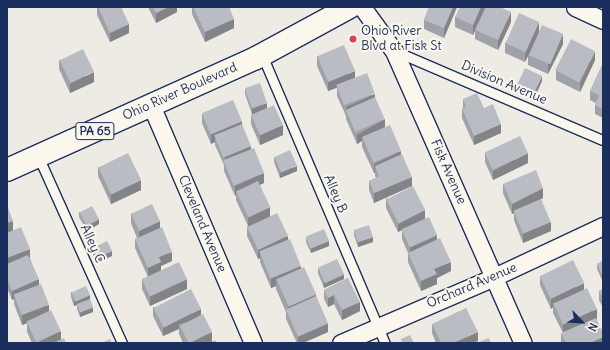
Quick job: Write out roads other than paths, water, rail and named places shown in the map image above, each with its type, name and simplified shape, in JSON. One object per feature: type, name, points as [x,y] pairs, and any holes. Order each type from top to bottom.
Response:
[{"type":"highway","name":"Ohio River Boulevard","points":[[7,170],[262,55],[350,7]]},
{"type":"street","name":"Fisk Avenue","points":[[362,7],[394,51],[523,343]]},
{"type":"street","points":[[575,7],[603,20]]},
{"type":"street","name":"Cleveland Avenue","points":[[151,105],[253,343]]},
{"type":"street","name":"Orchard Avenue","points":[[341,343],[377,326],[494,278],[603,226]]},
{"type":"lane","name":"Division Avenue","points":[[394,51],[603,140]]},
{"type":"lane","name":"Alley B","points":[[262,55],[385,343]]},
{"type":"lane","name":"Alley C","points":[[38,156],[122,343]]},
{"type":"place","name":"Ohio River Blvd at Fisk St","points":[[353,39]]}]
